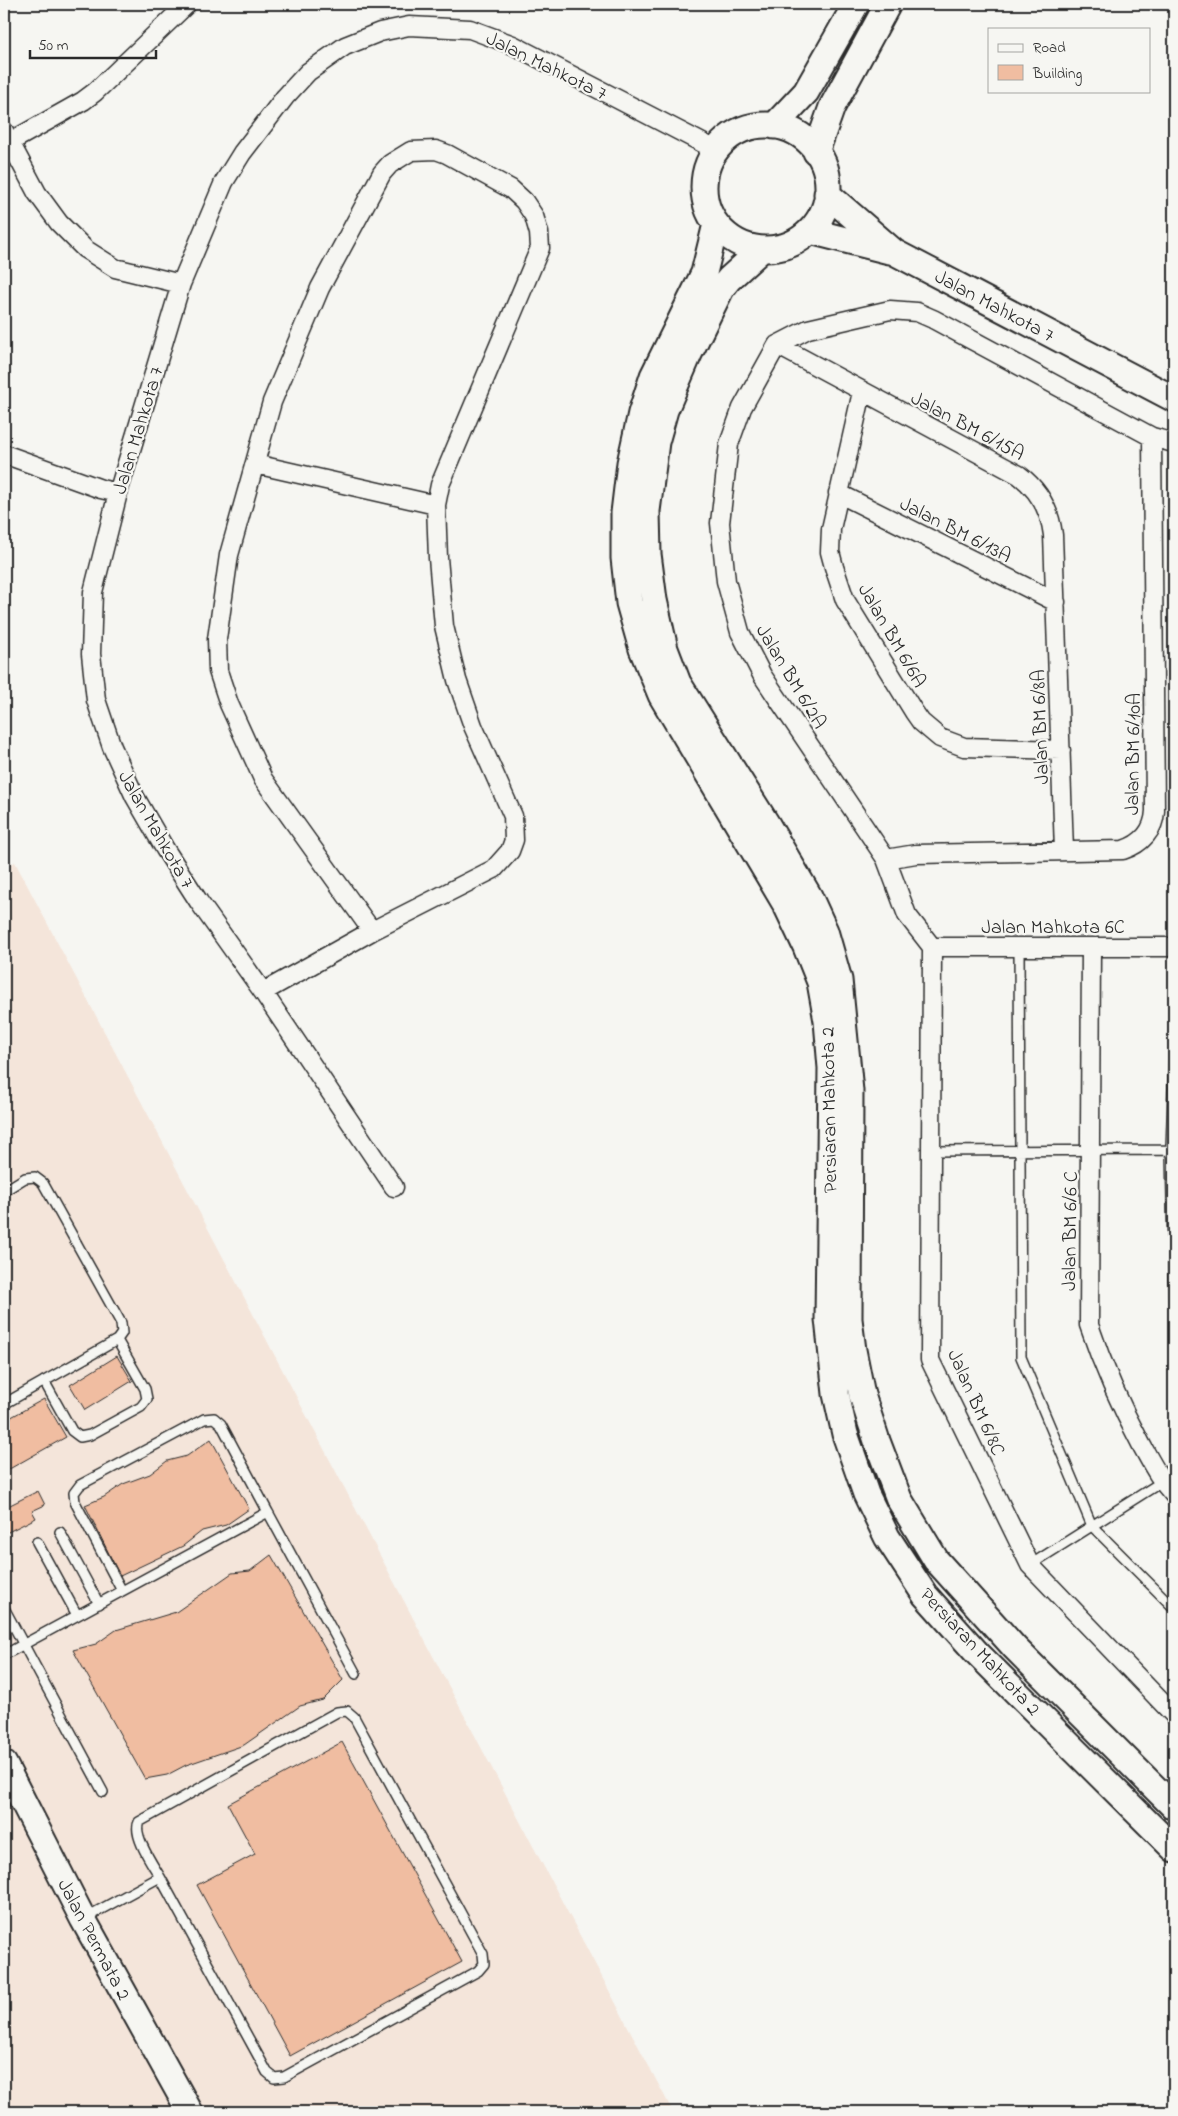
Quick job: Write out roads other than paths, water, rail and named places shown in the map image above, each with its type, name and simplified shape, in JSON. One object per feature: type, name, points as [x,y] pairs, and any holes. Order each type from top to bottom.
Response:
[{"type":"main road","points":[[774,126],[806,92],[856,4]]},
{"type":"main road","points":[[816,152],[832,107],[888,4]]},
{"type":"main road","points":[[757,126],[774,126],[790,130],[805,139],[823,164],[827,179],[827,194],[822,214],[810,231],[796,242],[780,248],[762,249],[745,246],[729,237],[716,224],[707,206],[704,187],[707,167],[716,150],[727,138],[742,130],[757,126]]},
{"type":"main road","name":"Jalan Mahkota 7","points":[[827,194],[894,252],[1174,399]]},
{"type":"main road","name":"Persiaran Mahkota 2","points":[[716,224],[704,273],[653,376],[641,413],[630,463],[624,513],[624,558],[630,603],[639,640],[661,695],[786,905],[820,982],[827,1021],[831,1068],[838,1319],[853,1350],[862,1395],[899,1499],[936,1560],[1015,1648],[1174,1807]]},
{"type":"main road","points":[[810,231],[894,252]]},
{"type":"main road","name":"Persiaran Mahkota 2","points":[[762,249],[729,279],[722,288],[689,354],[665,410],[656,442],[647,511],[648,554],[657,616],[665,648],[678,683],[768,826],[809,896],[825,931],[839,980],[850,1091],[836,1394],[846,1434],[866,1494],[893,1545],[925,1595],[977,1653],[1174,1849]]},
{"type":"main road","name":"Jalan Permata 2","points":[[4,1764],[183,2110]]},
{"type":"street","points":[[181,6],[95,92],[83,101],[7,136],[37,193],[59,223],[85,249],[115,268],[181,284]]},
{"type":"street","name":"Jalan Mahkota 7","points":[[394,1187],[263,992],[199,902],[139,804],[112,747],[96,700],[91,654],[93,592],[118,493],[181,284],[224,182],[242,153],[285,97],[308,72],[345,46],[380,32],[409,26],[470,29],[513,44],[716,150]]},
{"type":"street","points":[[263,992],[372,931],[494,869],[510,851],[514,840],[514,816],[473,726],[457,680],[444,626],[436,506],[440,486],[540,248],[539,233],[534,216],[524,201],[511,188],[436,150],[411,151],[390,164],[382,173],[320,288],[272,402],[229,555],[217,640],[218,671],[242,734],[263,779],[372,931]]},
{"type":"street","points":[[777,345],[798,333],[814,327],[890,310],[916,312],[942,324],[1152,437],[1174,443]]},
{"type":"street","name":"Jalan BM 6/15A","points":[[777,345],[1013,472],[1034,488],[1043,502],[1052,527],[1056,602]]},
{"type":"street","name":"Jalan BM 6/2A","points":[[777,345],[742,408],[729,444],[720,523],[726,582],[740,632],[762,675],[886,860],[907,915],[932,947]]},
{"type":"street","name":"Jalan BM 6/6A","points":[[862,392],[838,493],[830,536],[830,552],[845,600],[921,722],[940,738],[964,747],[1061,750]]},
{"type":"street","name":"Jalan BM 6/10A","points":[[886,860],[916,854],[1117,850],[1128,848],[1139,842],[1149,832],[1155,816],[1152,437]]},
{"type":"street","points":[[4,454],[101,489],[118,493]]},
{"type":"street","points":[[255,464],[436,506]]},
{"type":"street","name":"Jalan BM 6/13A","points":[[838,493],[1056,602]]},
{"type":"street","name":"Jalan BM 6/8A","points":[[1056,602],[1064,851]]},
{"type":"street","name":"Jalan Mahkota 6C","points":[[932,947],[1174,947]]},
{"type":"street","name":"Jalan BM 6/8C","points":[[932,947],[930,1360],[1030,1565],[1174,1715]]},
{"type":"street","name":"Jalan BM 6/6 C","points":[[1091,947],[1089,1325],[1101,1360],[1127,1418],[1168,1478],[1174,1495]]},
{"type":"lane","points":[[1019,947],[1021,1357],[1092,1526],[1174,1608]]},
{"type":"lane","points":[[1174,1059],[1174,1303]]},
{"type":"lane","points":[[932,1151],[1173,1150]]},
{"type":"lane","points":[[4,1191],[25,1178],[35,1177],[42,1183],[121,1323],[122,1332],[117,1340],[4,1404]]},
{"type":"lane","points":[[44,1381],[72,1431],[80,1437],[90,1435],[141,1407],[147,1399],[146,1389],[117,1340]]},
{"type":"lane","points":[[122,1591],[75,1502],[74,1493],[80,1485],[204,1419],[214,1418],[221,1424],[356,1674]]},
{"type":"lane","points":[[1030,1565],[1168,1478]]},
{"type":"lane","points":[[4,1655],[268,1512]]},
{"type":"lane","points":[[60,1532],[99,1604]]},
{"type":"lane","points":[[38,1542],[77,1615]]},
{"type":"lane","points":[[4,1608],[103,1792]]},
{"type":"lane","points":[[347,1711],[354,1717],[483,1954],[484,1964],[478,1971],[284,2077],[274,2078],[267,2072],[160,1877],[138,1836],[136,1826],[139,1822],[337,1712],[347,1711]]},
{"type":"lane","points":[[83,1919],[160,1877]]}]
